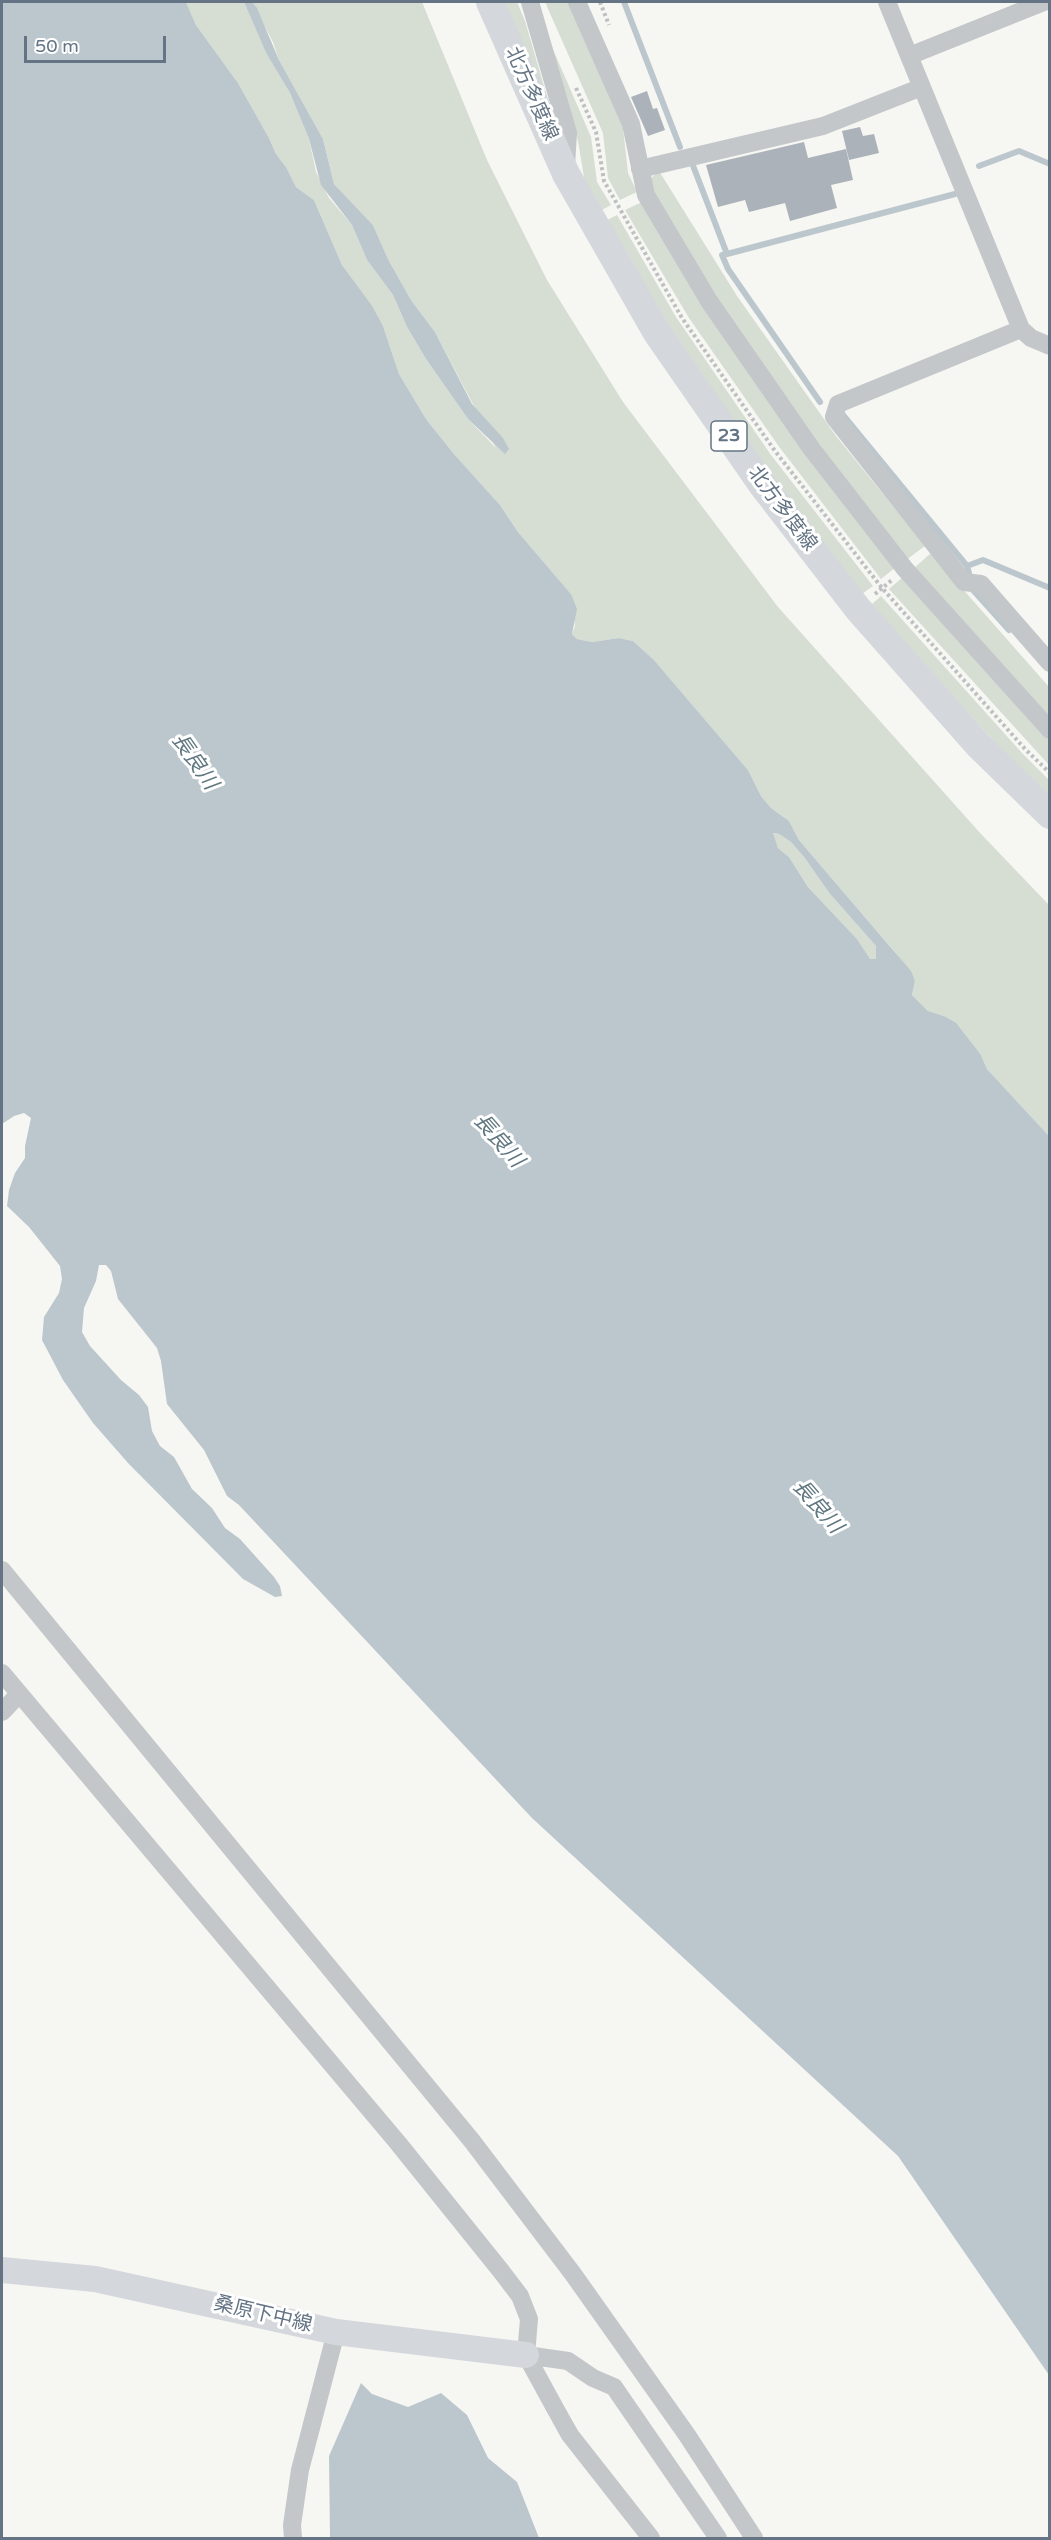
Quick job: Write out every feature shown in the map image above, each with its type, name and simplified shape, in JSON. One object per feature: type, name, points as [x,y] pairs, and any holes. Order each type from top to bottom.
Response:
[{"type":"main road","name":"北方多度線","points":[[490,2],[566,174],[657,333],[763,486],[858,609],[979,746],[1050,815]]},
{"type":"main road","name":"桑原下中線","points":[[2,2270],[95,2279],[336,2332],[526,2355]]},
{"type":"street","points":[[530,2],[568,133],[566,174]]},
{"type":"street","points":[[577,2],[631,124],[645,195],[709,301],[811,447],[905,569],[1050,730]]},
{"type":"street","points":[[887,2],[1022,329],[1031,338],[1050,346]]},
{"type":"street","points":[[909,56],[1044,2]]},
{"type":"street","points":[[640,169],[823,126],[922,87]]},
{"type":"street","points":[[1022,329],[838,404],[834,417],[963,582],[981,584],[1050,663]]},
{"type":"street","points":[[2,1570],[472,2141],[573,2274],[687,2435],[754,2538]]},
{"type":"street","points":[[2,1672],[390,2134],[520,2296],[529,2319],[526,2355],[570,2435],[651,2538]]},
{"type":"street","points":[[2,1712],[19,1694]]},
{"type":"street","points":[[293,2538],[292,2525],[300,2470],[336,2332]]},
{"type":"street","points":[[526,2355],[568,2361],[593,2378],[614,2387],[718,2538]]},
{"type":"path","points":[[593,222],[645,195]]},
{"type":"shaded area","points":[[186,2],[244,2],[266,53],[290,93],[309,139],[316,172],[329,198],[352,225],[367,260],[393,295],[407,327],[426,359],[468,419],[496,448],[435,332],[411,300],[388,259],[373,225],[334,184],[323,139],[279,60],[273,42],[252,2],[422,2],[487,160],[547,280],[623,402],[778,607],[981,834],[1049,905],[1049,1136],[987,1069],[981,1055],[944,1016],[928,1011],[912,995],[915,981],[895,952],[799,840],[789,821],[771,808],[761,796],[748,770],[654,660],[633,641],[619,638],[592,642],[577,639],[572,634],[575,626],[571,594],[518,532],[500,505],[426,419],[399,374],[383,326],[342,265],[314,200],[296,187],[238,83],[196,25]]},
{"type":"shaded area","points":[[503,2],[517,2],[525,21],[558,134]]},
{"type":"shaded area","points":[[545,2],[569,2],[623,128],[628,173],[637,192],[620,200],[608,178],[603,133]]},
{"type":"shaded area","points":[[542,24],[591,137],[597,182],[611,205],[598,212],[586,189],[578,141]]},
{"type":"shaded area","points":[[659,171],[737,296],[836,436],[925,546],[906,560],[816,444],[714,298],[654,199],[651,178]]},
{"type":"shaded area","points":[[642,202],[896,567],[881,579],[780,448],[689,318],[625,210]]},
{"type":"shaded area","points":[[617,215],[676,317],[771,455],[873,586],[862,594],[763,467],[665,327],[603,222]]},
{"type":"shaded area","points":[[931,553],[1049,687],[1049,721],[913,569]]},
{"type":"shaded area","points":[[904,576],[1049,738],[1049,765],[889,589]]},
{"type":"shaded area","points":[[881,596],[1049,780],[1049,799],[1015,765],[871,605]]},
{"type":"shaded area","points":[[772,833],[779,834],[791,842],[804,857],[830,894],[876,946],[876,959],[870,960],[857,939],[808,887],[789,857],[778,848]]},
{"type":"water","name":"長良川","points":[[2,2],[186,2],[196,25],[238,83],[296,187],[314,200],[342,265],[372,306],[383,326],[399,374],[426,419],[500,505],[518,532],[571,594],[577,609],[572,634],[577,639],[592,642],[619,638],[633,641],[654,660],[748,770],[761,796],[771,808],[789,821],[799,840],[911,971],[915,981],[912,995],[928,1011],[956,1023],[981,1055],[987,1069],[1049,1136],[1049,2375],[898,2156],[532,1818],[239,1505],[227,1496],[204,1450],[167,1404],[157,1348],[118,1299],[111,1271],[106,1265],[99,1265],[96,1281],[84,1308],[82,1332],[90,1346],[121,1380],[139,1395],[148,1407],[152,1431],[160,1446],[174,1457],[192,1489],[212,1508],[225,1528],[240,1539],[274,1577],[280,1586],[282,1596],[275,1597],[243,1579],[128,1463],[93,1423],[63,1380],[42,1340],[44,1317],[59,1293],[62,1279],[60,1266],[29,1227],[7,1206],[9,1190],[15,1173],[25,1158],[31,1118],[24,1113],[2,1124]],"holes":[[[773,833],[791,842],[804,857],[830,894],[876,946],[876,959],[870,959],[857,939],[808,887],[789,857],[778,848]]]},
{"type":"water","points":[[244,2],[252,2],[257,8],[279,60],[323,139],[334,184],[373,225],[388,259],[411,300],[435,332],[472,404],[503,438],[509,449],[505,454],[468,419],[426,359],[407,327],[393,295],[367,260],[352,225],[321,185],[309,139],[290,93],[266,53]]},
{"type":"water","points":[[361,2383],[372,2394],[408,2407],[441,2393],[467,2415],[488,2458],[517,2482],[539,2538],[330,2538],[329,2456]]},
{"type":"building","points":[[647,91],[653,109],[657,108],[665,130],[648,136],[631,97]]},
{"type":"building","points":[[860,127],[863,136],[874,134],[879,153],[849,160],[842,131]]},
{"type":"building","points":[[804,142],[808,158],[846,149],[853,180],[831,185],[837,208],[790,221],[785,203],[749,212],[745,200],[718,207],[706,165]]},
{"type":"waterway","points":[[624,2],[680,147]]},
{"type":"waterway","points":[[979,166],[1019,151],[1050,164]]},
{"type":"waterway","points":[[692,163],[727,254],[722,255],[728,269],[820,402]]},
{"type":"waterway","points":[[727,254],[955,194]]},
{"type":"waterway","points":[[843,415],[967,566],[969,573]]},
{"type":"waterway","points":[[967,566],[983,560],[1050,588]]},
{"type":"waterway","points":[[972,589],[1009,630]]}]
